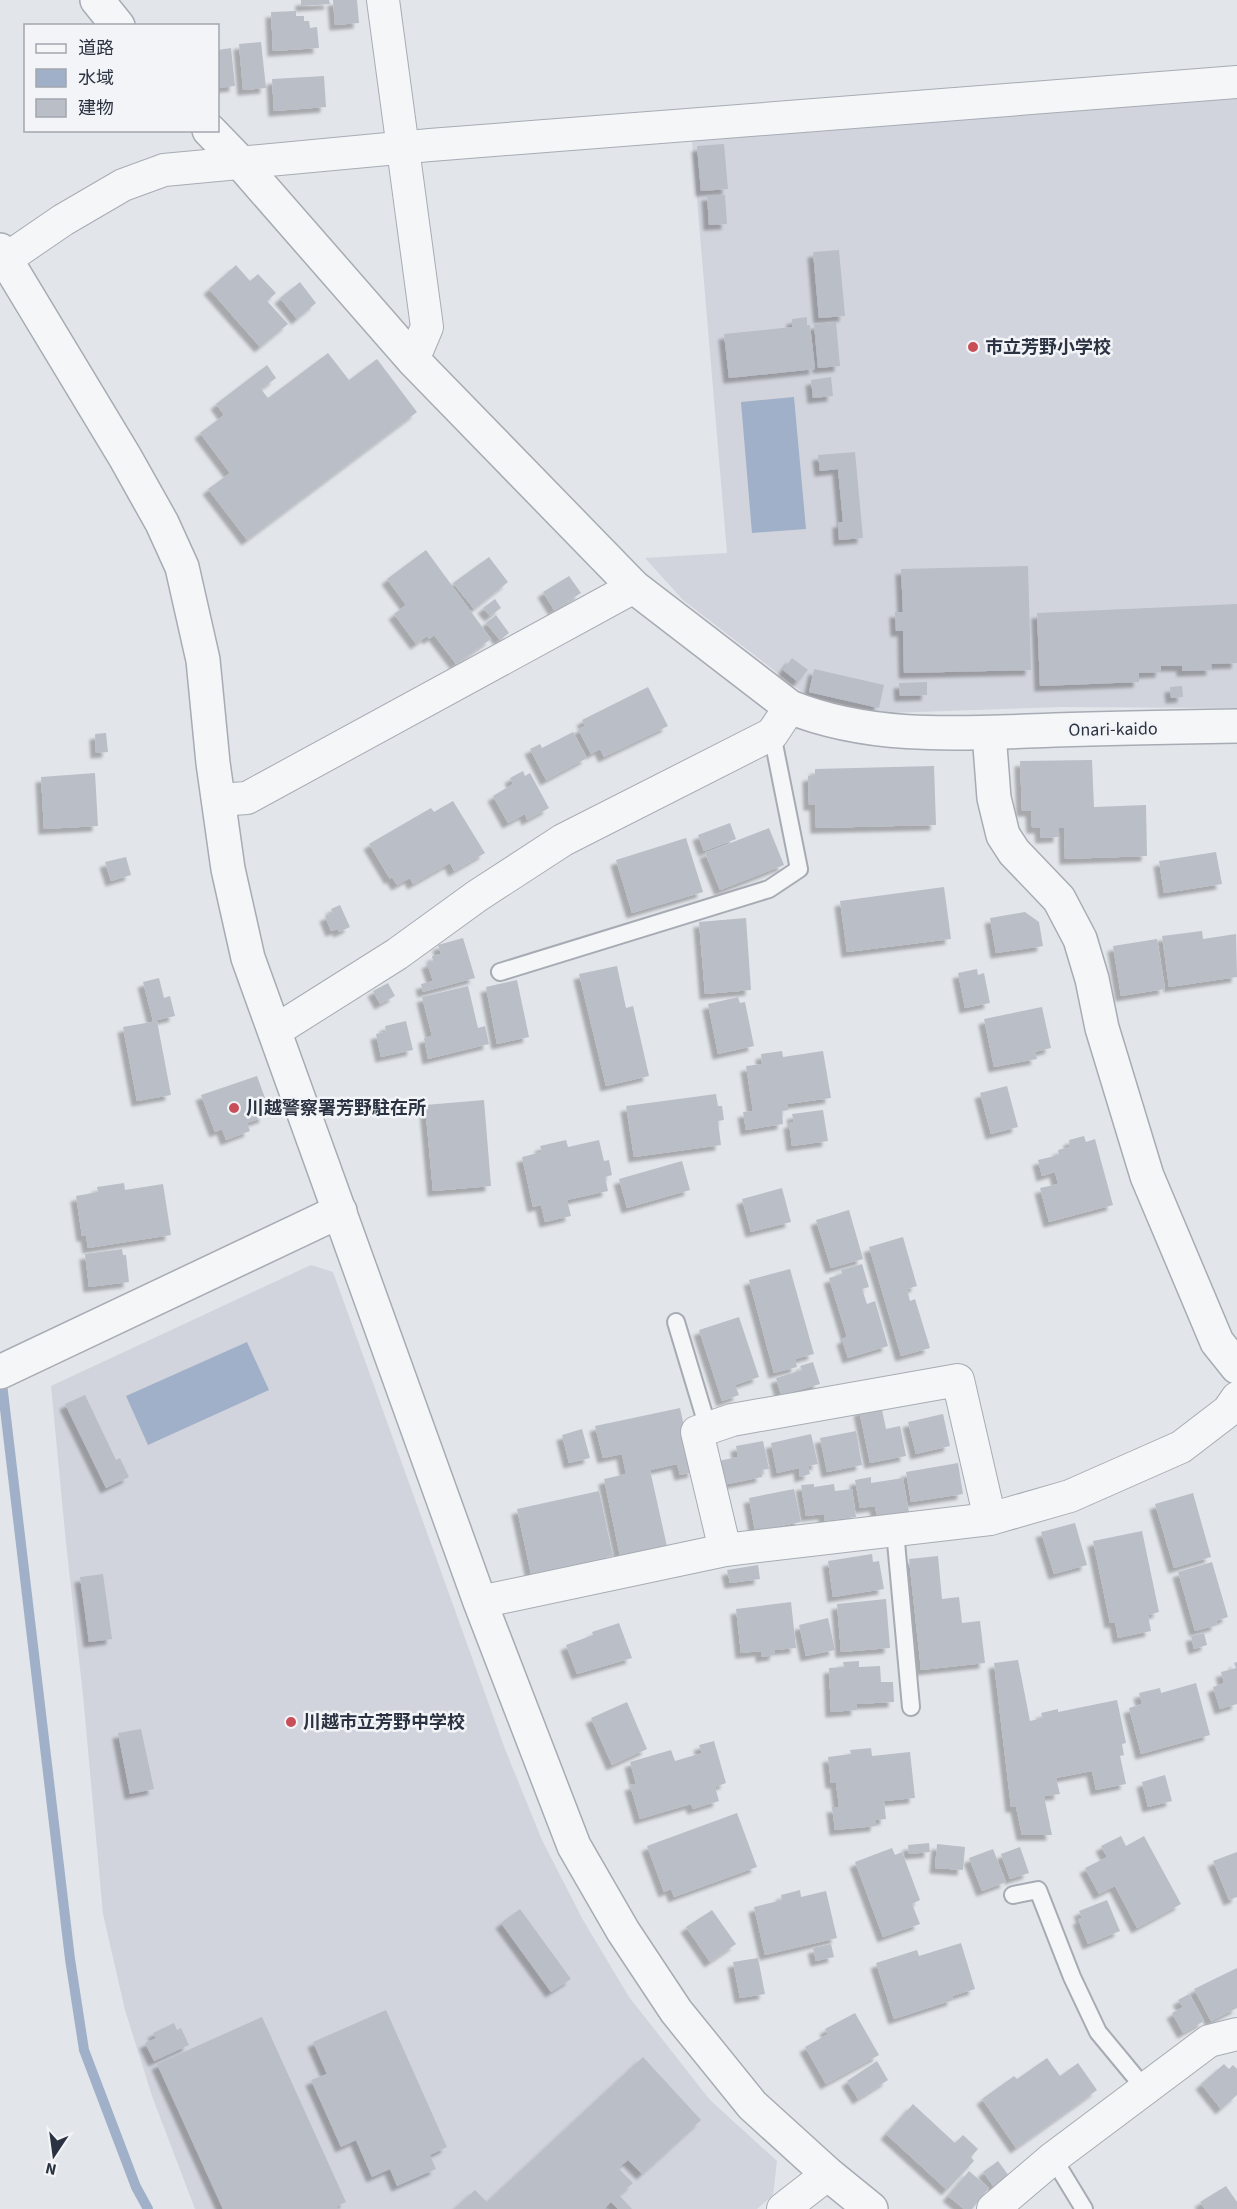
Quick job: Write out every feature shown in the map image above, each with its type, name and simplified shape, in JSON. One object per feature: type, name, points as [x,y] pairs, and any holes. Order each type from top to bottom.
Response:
[{"type":"street","points":[[96,0],[116,24]]},
{"type":"street","points":[[383,0],[427,327],[413,360]]},
{"type":"street","points":[[870,2209],[752,2105],[676,2011],[623,1931],[574,1846],[480,1602],[248,958],[228,869],[203,660],[182,567],[162,523],[131,466],[3,254],[123,185],[164,170],[404,148],[1237,82]]},
{"type":"street","name":"Onari-kaido","points":[[211,132],[240,162],[413,360],[634,587],[790,707],[837,723],[904,732],[989,733],[1237,726]]},
{"type":"street","points":[[218,800],[248,798],[634,587]]},
{"type":"street","points":[[275,1031],[397,954],[477,896],[563,840],[772,734],[790,707]]},
{"type":"street","points":[[989,733],[994,798],[1003,836],[1014,852],[1059,899],[1080,939],[1092,979],[1102,1028],[1147,1176],[1217,1342],[1237,1367]]},
{"type":"street","points":[[0,1372],[340,1211]]},
{"type":"street","points":[[725,1550],[697,1432],[732,1420],[958,1380],[990,1519]]},
{"type":"street","points":[[480,1602],[725,1550],[990,1519],[1070,1496],[1181,1447],[1234,1413]]},
{"type":"street","points":[[993,2209],[1053,2158],[1209,2041],[1237,2034]]},
{"type":"street","points":[[783,2209],[828,2174]]},
{"type":"lane","points":[[500,972],[769,889],[799,869],[772,734]]},
{"type":"lane","points":[[676,1322],[708,1428]]},
{"type":"lane","points":[[895,1531],[911,1707]]},
{"type":"lane","points":[[1013,1895],[1038,1890],[1072,1977],[1098,2032],[1146,2090]]},
{"type":"lane","points":[[1053,2158],[1084,2209]]},
{"type":"shaded area","name":"市立芳野小学校","points":[[1237,97],[1237,708],[1062,707],[889,713],[819,699],[802,692],[683,600],[645,558],[727,553],[692,141]]},
{"type":"shaded area","name":"川越市立芳野中学校","points":[[311,1265],[333,1272],[505,1749],[542,1840],[583,1920],[629,1997],[710,2100],[777,2161],[773,2195],[757,2209],[195,2209],[152,2096],[125,2010],[103,1914],[51,1386]]},
{"type":"water","points":[[794,397],[806,529],[752,533],[741,402]]},
{"type":"water","points":[[247,1342],[269,1390],[148,1445],[126,1396]]},
{"type":"building","points":[[301,0],[329,0],[330,4],[301,6]]},
{"type":"building","points":[[333,0],[357,0],[359,23],[335,25]]},
{"type":"building","points":[[296,11],[296,16],[304,16],[304,21],[309,21],[310,28],[317,27],[319,48],[273,51],[271,12]]},
{"type":"building","points":[[261,42],[266,88],[243,90],[239,44]]},
{"type":"building","points":[[231,48],[235,86],[219,88],[219,50]]},
{"type":"building","points":[[324,76],[326,107],[274,111],[272,79]]},
{"type":"building","points":[[724,144],[728,189],[701,191],[697,146]]},
{"type":"building","points":[[707,195],[725,195],[727,224],[709,225]]},
{"type":"building","points":[[839,250],[845,316],[819,318],[813,252]]},
{"type":"building","points":[[236,265],[250,281],[258,274],[276,293],[267,301],[288,324],[260,347],[209,289]]},
{"type":"building","points":[[300,282],[316,303],[297,319],[280,298]]},
{"type":"building","points":[[807,317],[815,369],[729,378],[724,334],[792,327],[792,319]]},
{"type":"building","points":[[836,322],[840,366],[818,368],[814,324]]},
{"type":"building","points":[[328,353],[349,380],[377,359],[417,412],[247,540],[208,489],[230,473],[200,433],[224,415],[216,404],[267,365],[276,378],[261,389],[268,398]]},
{"type":"building","points":[[831,377],[833,396],[813,398],[811,380]]},
{"type":"building","points":[[855,452],[863,538],[839,540],[838,522],[843,522],[838,469],[820,471],[818,455]]},
{"type":"building","points":[[426,550],[491,639],[456,664],[434,635],[429,639],[427,636],[416,644],[394,614],[406,605],[387,579]]},
{"type":"building","points":[[489,557],[508,582],[474,609],[453,583]]},
{"type":"building","points":[[1028,566],[1031,670],[904,673],[903,631],[896,631],[895,612],[903,612],[901,569]]},
{"type":"building","points":[[569,576],[581,593],[554,610],[543,592]]},
{"type":"building","points":[[495,599],[501,608],[490,616],[483,608]]},
{"type":"building","points":[[1237,604],[1237,663],[1211,664],[1212,670],[1182,671],[1182,666],[1161,666],[1161,672],[1139,673],[1139,682],[1040,686],[1037,613]]},
{"type":"building","points":[[496,615],[509,633],[500,640],[486,623]]},
{"type":"building","points":[[792,658],[808,670],[798,682],[783,670]]},
{"type":"building","points":[[814,669],[884,685],[879,708],[809,692]]},
{"type":"building","points":[[927,682],[927,695],[900,696],[899,683]]},
{"type":"building","points":[[1182,686],[1183,697],[1171,698],[1170,687]]},
{"type":"building","points":[[648,687],[668,726],[604,757],[600,749],[591,754],[578,729],[585,726],[582,720]]},
{"type":"building","points":[[573,732],[587,758],[546,780],[530,749],[540,744],[542,748]]},
{"type":"building","points":[[106,733],[108,752],[96,753],[95,734]]},
{"type":"building","points":[[1092,760],[1094,807],[1146,805],[1147,856],[1065,859],[1064,828],[1059,827],[1059,837],[1041,838],[1040,828],[1032,828],[1031,811],[1022,811],[1020,761]]},
{"type":"building","points":[[934,766],[936,825],[816,828],[815,805],[809,805],[808,776],[815,775],[815,769]]},
{"type":"building","points":[[523,771],[525,776],[530,773],[549,808],[527,820],[525,814],[508,823],[493,796],[513,784],[510,778]]},
{"type":"building","points":[[95,773],[98,826],[44,829],[41,777]]},
{"type":"building","points":[[453,801],[485,853],[454,871],[450,863],[413,884],[410,878],[397,885],[392,877],[390,879],[369,844],[431,808],[434,812]]},
{"type":"building","points":[[730,823],[736,839],[704,851],[698,835]]},
{"type":"building","points":[[769,828],[784,865],[720,890],[705,853]]},
{"type":"building","points":[[686,838],[703,892],[632,913],[616,860]]},
{"type":"building","points":[[1216,852],[1222,884],[1164,893],[1159,861]]},
{"type":"building","points":[[126,857],[131,875],[111,881],[105,862]]},
{"type":"building","points":[[944,887],[951,939],[847,952],[840,901]]},
{"type":"building","points":[[340,905],[350,927],[339,932],[338,929],[331,931],[325,916],[333,913],[331,909]]},
{"type":"building","points":[[1025,912],[1039,922],[1043,946],[996,953],[990,918]]},
{"type":"building","points":[[746,918],[751,990],[705,994],[699,922]]},
{"type":"building","points":[[1202,931],[1203,939],[1236,934],[1237,977],[1169,987],[1162,936]]},
{"type":"building","points":[[463,938],[475,978],[423,992],[421,984],[433,981],[427,963],[433,961],[432,956],[441,954],[438,945]]},
{"type":"building","points":[[1157,939],[1165,989],[1121,996],[1113,946]]},
{"type":"building","points":[[617,966],[626,1008],[633,1006],[649,1076],[606,1086],[579,974]]},
{"type":"building","points":[[977,969],[978,975],[984,973],[990,1003],[965,1008],[958,973]]},
{"type":"building","points":[[159,978],[164,998],[170,996],[175,1016],[153,1021],[143,982]]},
{"type":"building","points":[[517,980],[529,1037],[497,1044],[486,987]]},
{"type":"building","points":[[388,983],[395,996],[380,1004],[373,991]]},
{"type":"building","points":[[468,986],[478,1028],[485,1026],[489,1044],[428,1059],[424,1038],[432,1036],[422,997]]},
{"type":"building","points":[[738,997],[740,1003],[745,1002],[754,1046],[718,1054],[708,1004]]},
{"type":"building","points":[[1042,1007],[1051,1048],[1035,1052],[1037,1059],[994,1067],[984,1019]]},
{"type":"building","points":[[157,1021],[171,1095],[137,1101],[123,1027]]},
{"type":"building","points":[[406,1021],[413,1050],[381,1057],[376,1034],[386,1032],[385,1026]]},
{"type":"building","points":[[782,1051],[783,1057],[823,1051],[831,1098],[787,1104],[788,1110],[782,1111],[783,1124],[746,1130],[743,1112],[753,1111],[746,1066],[762,1064],[761,1054]]},
{"type":"building","name":"川越警察署芳野駐在所","points":[[257,1076],[265,1098],[259,1100],[265,1117],[247,1123],[250,1131],[226,1140],[222,1129],[215,1132],[201,1095]]},
{"type":"building","points":[[1007,1086],[1018,1127],[991,1134],[980,1093]]},
{"type":"building","points":[[716,1094],[718,1106],[722,1106],[724,1120],[718,1121],[721,1145],[634,1157],[626,1106]]},
{"type":"building","points":[[484,1100],[491,1186],[433,1191],[425,1105]]},
{"type":"building","points":[[823,1110],[828,1141],[792,1146],[789,1123],[794,1122],[792,1114]]},
{"type":"building","points":[[1084,1136],[1086,1142],[1095,1139],[1113,1205],[1049,1222],[1040,1188],[1058,1184],[1055,1172],[1042,1176],[1038,1160],[1059,1155],[1058,1150],[1070,1147],[1069,1140]]},
{"type":"building","points":[[566,1140],[568,1147],[599,1140],[604,1161],[609,1160],[612,1175],[605,1177],[608,1191],[567,1200],[571,1216],[545,1222],[541,1205],[533,1207],[522,1157],[542,1152],[540,1146]]},
{"type":"building","points":[[682,1161],[690,1190],[627,1208],[619,1179]]},
{"type":"building","points":[[124,1183],[125,1190],[163,1184],[171,1235],[88,1248],[86,1236],[82,1236],[76,1196],[98,1192],[97,1187]]},
{"type":"building","points":[[782,1188],[791,1222],[751,1232],[742,1199]]},
{"type":"building","points":[[849,1210],[863,1259],[831,1268],[816,1220]]},
{"type":"building","points":[[903,1237],[917,1286],[907,1289],[910,1301],[915,1299],[930,1348],[901,1356],[869,1247]]},
{"type":"building","points":[[122,1249],[123,1255],[126,1255],[129,1282],[89,1287],[85,1254]]},
{"type":"building","points":[[862,1264],[869,1287],[862,1289],[867,1304],[875,1301],[888,1346],[848,1358],[842,1339],[847,1337],[829,1278],[842,1274],[841,1270]]},
{"type":"building","points":[[790,1269],[814,1354],[795,1359],[797,1367],[774,1373],[749,1280]]},
{"type":"building","points":[[739,1317],[759,1377],[735,1385],[739,1395],[722,1401],[699,1330]]},
{"type":"building","points":[[813,1362],[820,1384],[781,1395],[776,1378],[802,1370],[800,1366]]},
{"type":"building","points":[[85,1395],[116,1460],[120,1458],[129,1477],[106,1488],[65,1404]]},
{"type":"building","points":[[881,1405],[886,1429],[900,1426],[906,1456],[870,1463],[859,1410]]},
{"type":"building","points":[[680,1408],[694,1472],[680,1475],[677,1464],[650,1470],[668,1551],[621,1561],[604,1479],[626,1474],[622,1454],[603,1458],[595,1426]]},
{"type":"building","points":[[943,1414],[950,1446],[916,1454],[908,1422]]},
{"type":"building","points":[[582,1429],[590,1458],[569,1463],[562,1435]]},
{"type":"building","points":[[856,1431],[862,1465],[827,1472],[820,1438]]},
{"type":"building","points":[[811,1434],[818,1464],[808,1466],[810,1474],[800,1477],[799,1468],[777,1473],[771,1443]]},
{"type":"building","points":[[763,1441],[769,1469],[761,1470],[762,1477],[723,1485],[718,1461],[738,1457],[736,1446]]},
{"type":"building","points":[[958,1463],[963,1494],[911,1502],[906,1472]]},
{"type":"building","points":[[871,1477],[871,1483],[903,1478],[909,1512],[877,1517],[875,1506],[860,1508],[855,1480]]},
{"type":"building","points":[[814,1484],[814,1487],[834,1484],[835,1491],[852,1489],[856,1517],[824,1521],[824,1514],[806,1516],[801,1485]]},
{"type":"building","points":[[794,1489],[801,1522],[755,1531],[749,1498]]},
{"type":"building","points":[[599,1491],[613,1556],[531,1574],[517,1509]]},
{"type":"building","points":[[1193,1493],[1211,1557],[1174,1568],[1155,1504]]},
{"type":"building","points":[[1075,1523],[1087,1565],[1054,1574],[1041,1532]]},
{"type":"building","points":[[1142,1531],[1159,1612],[1148,1615],[1151,1631],[1118,1638],[1115,1622],[1110,1623],[1093,1541]]},
{"type":"building","points":[[872,1554],[873,1562],[879,1561],[884,1589],[833,1597],[828,1561]]},
{"type":"building","points":[[938,1556],[942,1599],[959,1597],[962,1623],[980,1621],[985,1663],[921,1670],[909,1559]]},
{"type":"building","points":[[1212,1562],[1228,1617],[1216,1621],[1217,1625],[1195,1631],[1178,1572]]},
{"type":"building","points":[[758,1565],[760,1579],[730,1583],[727,1570]]},
{"type":"building","points":[[103,1574],[112,1639],[89,1642],[80,1577]]},
{"type":"building","points":[[886,1599],[890,1648],[841,1652],[837,1604]]},
{"type":"building","points":[[791,1602],[796,1648],[775,1650],[775,1655],[761,1657],[761,1651],[741,1653],[736,1609]]},
{"type":"building","points":[[828,1618],[835,1650],[806,1656],[799,1625]]},
{"type":"building","points":[[619,1623],[632,1658],[577,1674],[566,1645],[593,1635],[592,1632]]},
{"type":"building","points":[[1204,1633],[1207,1645],[1194,1649],[1191,1636]]},
{"type":"building","points":[[1018,1660],[1030,1721],[1043,1718],[1041,1713],[1058,1709],[1058,1712],[1117,1700],[1126,1743],[1122,1744],[1124,1755],[1120,1756],[1126,1784],[1096,1790],[1092,1771],[1056,1778],[1060,1794],[1044,1796],[1052,1835],[1022,1835],[1016,1807],[1011,1807],[994,1663]]},
{"type":"building","points":[[859,1661],[859,1667],[880,1666],[881,1682],[893,1682],[894,1702],[856,1704],[857,1710],[831,1712],[829,1668],[844,1667],[843,1662]]},
{"type":"building","points":[[1237,1662],[1237,1704],[1220,1709],[1213,1687],[1224,1683],[1221,1672],[1236,1668],[1234,1663]]},
{"type":"building","points":[[1196,1683],[1210,1735],[1141,1754],[1129,1708],[1142,1704],[1139,1693],[1160,1688],[1161,1693]]},
{"type":"building","points":[[627,1702],[647,1749],[612,1765],[591,1718]]},
{"type":"building","points":[[141,1729],[154,1789],[130,1794],[118,1733]]},
{"type":"building","points":[[714,1741],[726,1783],[715,1787],[719,1801],[693,1809],[691,1804],[640,1819],[630,1785],[636,1784],[630,1762],[671,1750],[675,1761],[702,1753],[699,1745]]},
{"type":"building","points":[[871,1748],[872,1756],[910,1752],[915,1798],[884,1801],[886,1819],[876,1820],[876,1826],[835,1830],[832,1807],[839,1807],[836,1783],[831,1783],[828,1757],[851,1754],[850,1750]]},
{"type":"building","points":[[1165,1775],[1172,1801],[1148,1807],[1142,1782]]},
{"type":"building","points":[[737,1813],[757,1867],[674,1897],[671,1889],[664,1892],[647,1846]]},
{"type":"building","points":[[1121,1836],[1126,1846],[1144,1836],[1181,1904],[1137,1928],[1115,1886],[1099,1894],[1085,1868],[1107,1857],[1101,1846]]},
{"type":"building","points":[[929,1843],[930,1852],[909,1854],[908,1845]]},
{"type":"building","points":[[937,1844],[965,1847],[963,1870],[935,1868]]},
{"type":"building","points":[[1020,1847],[1029,1873],[1010,1879],[1001,1854]]},
{"type":"building","points":[[892,1848],[895,1855],[902,1852],[920,1900],[912,1904],[920,1924],[883,1937],[855,1862]]},
{"type":"building","points":[[993,1849],[1006,1882],[982,1891],[969,1858]]},
{"type":"building","points":[[1237,1852],[1237,1897],[1229,1900],[1213,1861]]},
{"type":"building","points":[[800,1890],[801,1897],[826,1891],[837,1938],[765,1955],[754,1907],[782,1900],[781,1895]]},
{"type":"building","points":[[1107,1900],[1120,1931],[1088,1944],[1078,1919],[1082,1918],[1079,1911]]},
{"type":"building","points":[[520,1909],[571,1979],[551,1992],[501,1923]]},
{"type":"building","points":[[712,1910],[736,1944],[710,1962],[686,1927]]},
{"type":"building","points":[[961,1943],[975,1989],[952,1996],[953,2000],[894,2019],[876,1963],[917,1950],[919,1956]]},
{"type":"building","points":[[831,1944],[834,1957],[816,1961],[813,1948]]},
{"type":"building","points":[[758,1958],[765,1994],[740,1998],[733,1962]]},
{"type":"building","points":[[1237,1968],[1237,2008],[1211,2021],[1194,1989]]},
{"type":"building","points":[[1189,1994],[1204,2021],[1183,2033],[1172,2013],[1183,2007],[1178,2000]]},
{"type":"building","points":[[386,2010],[447,2147],[430,2155],[436,2169],[397,2186],[390,2169],[372,2177],[356,2140],[341,2147],[311,2080],[327,2074],[313,2042]]},
{"type":"building","points":[[855,2013],[879,2055],[826,2084],[805,2047],[828,2034],[825,2029]]},
{"type":"building","points":[[262,2017],[346,2202],[337,2206],[338,2209],[223,2209],[157,2064]]},
{"type":"building","points":[[174,2023],[177,2030],[181,2028],[189,2045],[154,2061],[145,2043],[156,2038],[153,2033]]},
{"type":"building","points":[[643,2057],[701,2120],[642,2174],[628,2160],[618,2168],[633,2183],[619,2195],[632,2209],[618,2209],[611,2202],[604,2209],[454,2209],[475,2190],[487,2202]]},
{"type":"building","points":[[1047,2058],[1060,2076],[1078,2063],[1097,2090],[1016,2148],[982,2099],[1014,2076],[1017,2079]]},
{"type":"building","points":[[877,2061],[888,2080],[858,2099],[847,2081]]},
{"type":"building","points":[[1224,2064],[1229,2069],[1233,2065],[1237,2069],[1237,2095],[1221,2109],[1201,2084]]},
{"type":"building","points":[[913,2104],[955,2143],[963,2135],[978,2149],[971,2157],[974,2161],[947,2190],[886,2134]]},
{"type":"building","points":[[998,2161],[1009,2176],[994,2187],[983,2172]]},
{"type":"building","points":[[969,2171],[989,2188],[972,2209],[964,2209],[948,2196]]},
{"type":"building","points":[[1226,2186],[1237,2202],[1237,2209],[1205,2209],[1200,2202]]},
{"type":"waterway","points":[[1,1375],[70,1959],[84,2050],[136,2187],[148,2209]]},
{"type":"place","name":"市立芳野小学校","points":[[973,347]]},
{"type":"place","name":"川越警察署芳野駐在所","points":[[234,1108]]},
{"type":"place","name":"川越市立芳野中学校","points":[[291,1722]]}]
